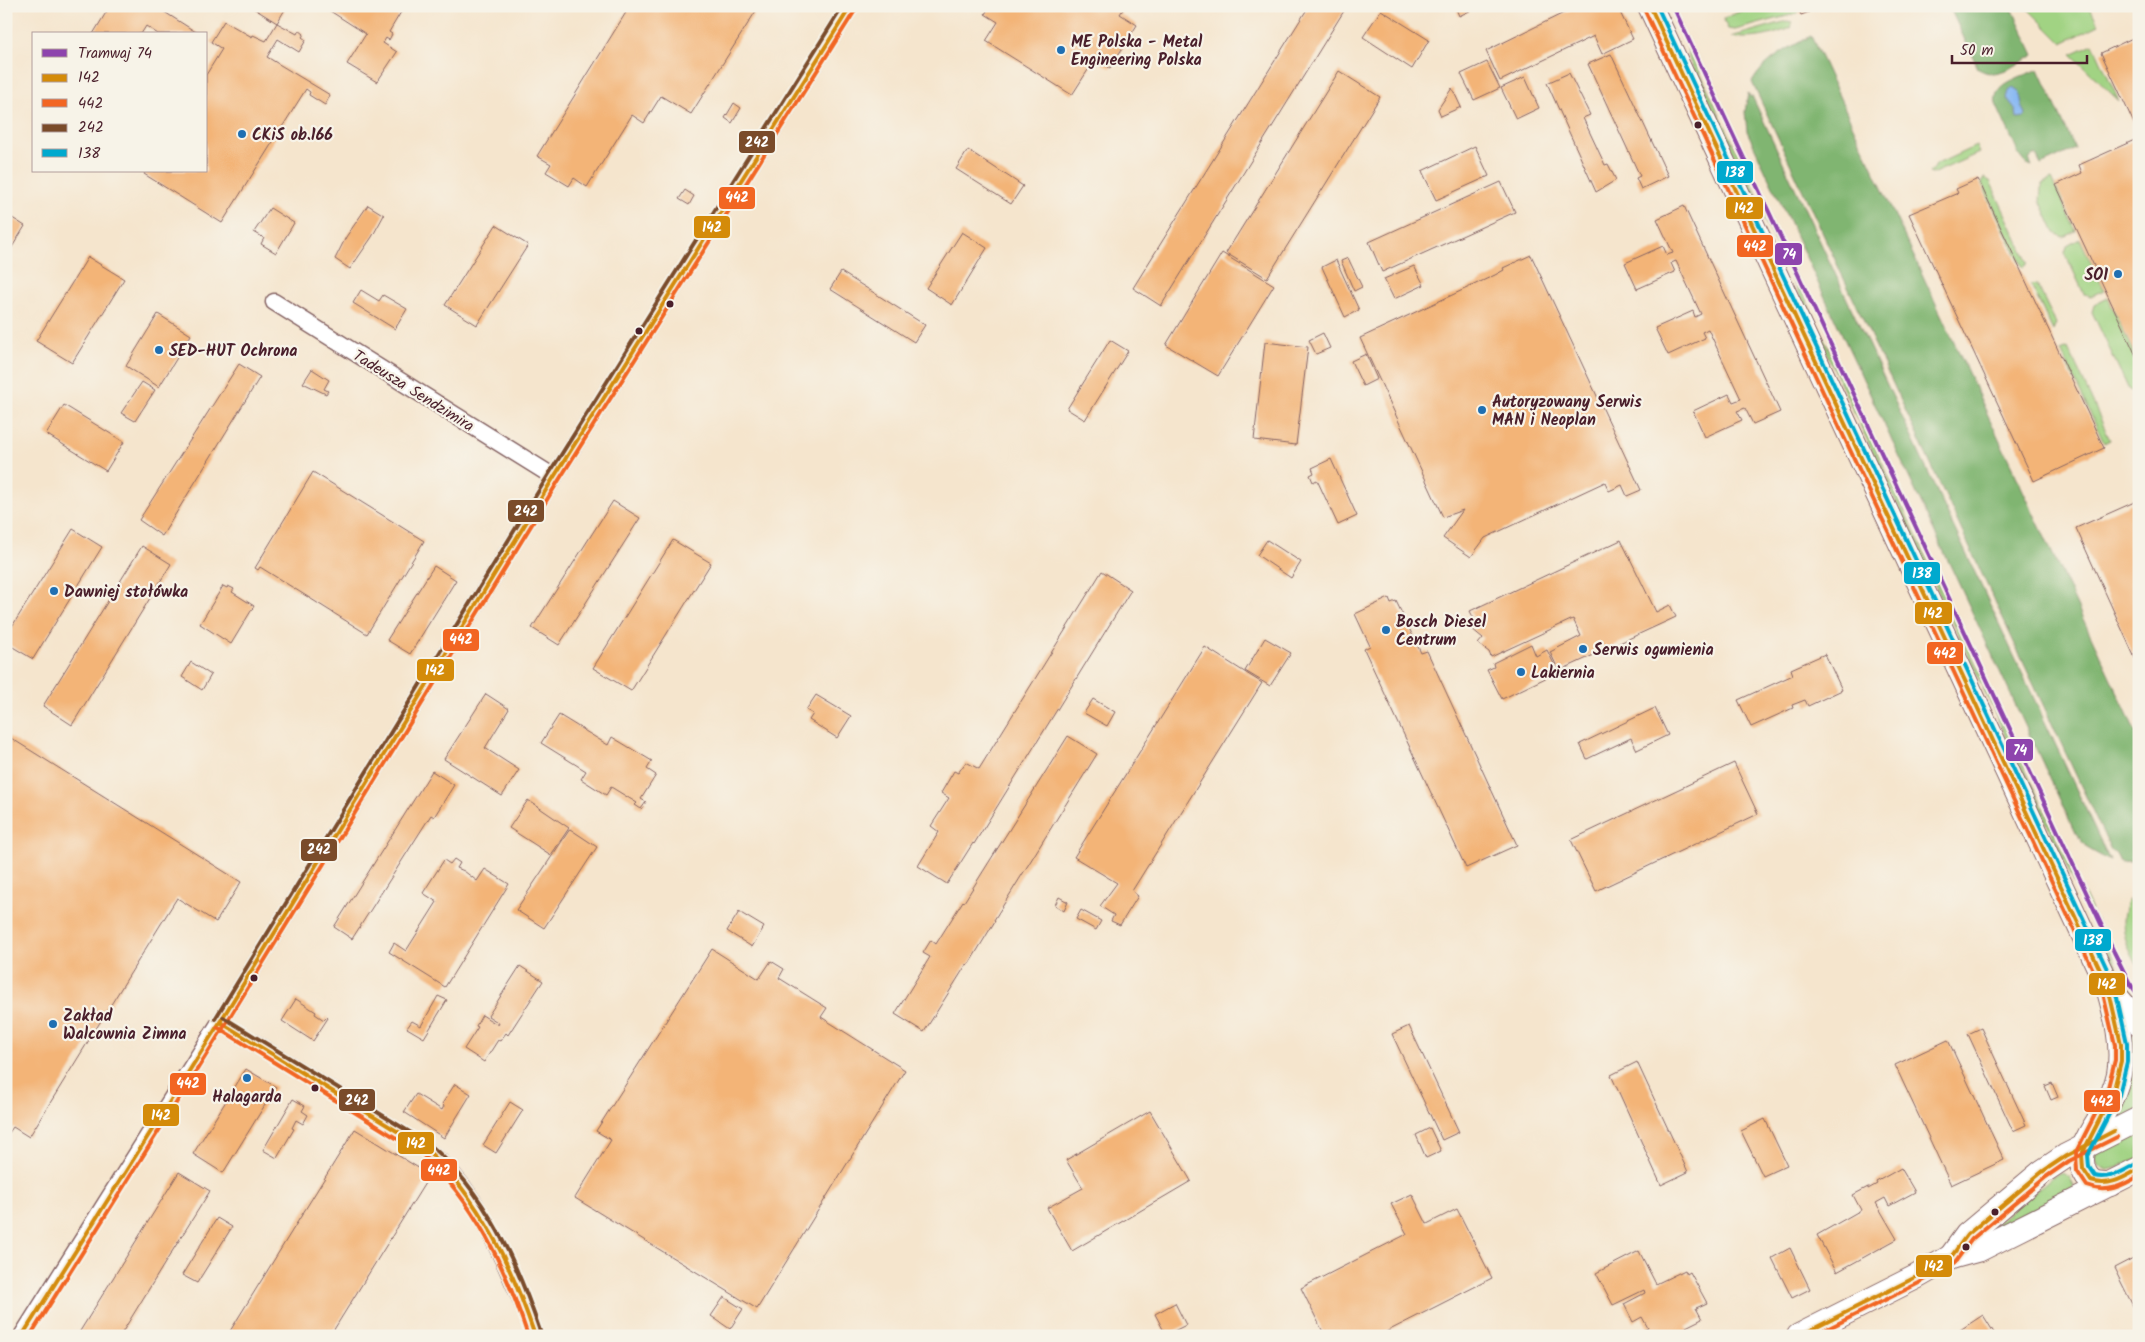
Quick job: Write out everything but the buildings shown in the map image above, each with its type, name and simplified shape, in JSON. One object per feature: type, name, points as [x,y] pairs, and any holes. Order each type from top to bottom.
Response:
[{"type":"street","points":[[22,1336],[220,1022],[554,477],[851,6]]},
{"type":"street","points":[[1650,6],[2108,987],[2121,1044],[2121,1061],[2113,1093],[2085,1146],[2081,1160],[2086,1176],[2097,1184],[2110,1184]]},
{"type":"street","name":"Tadeusza Sendzimira","points":[[274,302],[554,477]]},
{"type":"street","points":[[2108,987],[2139,1023]]},
{"type":"street","points":[[220,1022],[426,1149],[444,1164],[460,1182],[483,1216],[527,1311],[535,1336]]},
{"type":"street","points":[[1951,1257],[1967,1235],[2042,1172],[2085,1146],[2139,1119]]},
{"type":"street","points":[[1798,1336],[1916,1277],[1951,1257],[1980,1249],[2139,1169]]},
{"type":"green space","points":[[1752,6],[1797,6],[1799,11],[1795,14],[1735,30],[1728,29],[1723,19]]},
{"type":"green space","points":[[1949,6],[2011,6],[2034,55],[2006,70],[1991,73],[1984,72],[1978,68]]},
{"type":"green space","points":[[2025,6],[2089,6],[2099,25],[2062,43]]},
{"type":"green space","points":[[1787,21],[1792,22],[1790,28],[1776,33],[1754,38],[1731,37]]},
{"type":"green space","points":[[1811,36],[2139,739],[2138,860],[2120,862],[2116,854],[2111,850],[1752,82],[1757,74],[1771,61]]},
{"type":"green space","points":[[2093,44],[2119,101],[2071,54]]},
{"type":"green space","points":[[1688,47],[2122,977],[2139,1002],[2139,1012],[2127,995],[1688,57]]},
{"type":"green space","points":[[2039,69],[2075,149],[2041,165],[2036,155],[2029,159],[2032,166],[2025,163],[2020,157],[1996,104],[1996,97],[1998,91],[2010,81]]},
{"type":"green space","points":[[1748,93],[1750,97],[1752,96],[2110,861],[2087,848],[2075,832],[1747,131],[1745,112]]},
{"type":"green space","points":[[1976,146],[1979,153],[1932,174],[1929,173],[1937,164]]},
{"type":"green space","points":[[1984,178],[1990,181],[2028,263],[2023,268],[1982,184]]},
{"type":"green space","points":[[2052,179],[2076,231],[2063,237],[2055,233],[2040,200],[2041,188],[2044,183]]},
{"type":"green space","points":[[2080,239],[2104,290],[2091,296],[2084,294],[2065,253],[2067,246]]},
{"type":"green space","points":[[2037,284],[2056,324],[2053,331],[2031,285]]},
{"type":"green space","points":[[2108,298],[2139,365],[2138,393],[2129,390],[2092,312],[2094,305]]},
{"type":"green space","points":[[2068,348],[2110,440],[2104,443],[2061,351]]},
{"type":"green space","points":[[2128,899],[2139,922],[2139,968],[2124,934],[2123,917]]},
{"type":"green space","points":[[2131,1033],[2139,1040],[2139,1110],[2108,1126],[2132,1058]]},
{"type":"green space","points":[[2139,1131],[2139,1158],[2120,1167],[2107,1170],[2098,1165],[2095,1156],[2099,1150]]},
{"type":"green space","points":[[2062,1172],[2068,1176],[2074,1187],[2071,1194],[1972,1243],[2050,1178]]},
{"type":"water","points":[[2013,88],[2020,93],[2022,106],[2026,114],[2025,117],[2017,118],[2016,110],[2007,98],[2009,91]]},
{"type":"tram line","name":"74","points":[[1673,6],[2114,952],[2129,982],[2139,996]]},
{"type":"transit line","name":"242","points":[[215,1019],[549,474],[843,6]]},
{"type":"transit line","name":"142","points":[[22,1336],[220,1022],[554,477],[851,6]]},
{"type":"transit line","name":"142","points":[[1650,6],[2108,987],[2121,1044],[2121,1061],[2113,1093],[2082,1154],[2083,1169],[2091,1181],[2098,1183],[2116,1181],[2139,1169]]},
{"type":"transit line","name":"138","points":[[1657,6],[2114,984],[2127,1043],[2127,1062],[2119,1095],[2088,1155],[2089,1167],[2095,1176],[2106,1177],[2136,1164]]},
{"type":"transit line","name":"442","points":[[30,1336],[225,1025],[559,480],[856,9]]},
{"type":"transit line","name":"442","points":[[1644,9],[2102,989],[2115,1045],[2115,1060],[2107,1091],[2076,1152],[2077,1171],[2087,1186],[2101,1189],[2120,1186],[2139,1176]]},
{"type":"transit line","name":"242","points":[[223,1017],[429,1144],[449,1163],[467,1184],[498,1231],[522,1282],[541,1334]]},
{"type":"transit line","name":"142","points":[[220,1022],[426,1149],[463,1189],[492,1235],[505,1259],[535,1336]]},
{"type":"transit line","name":"442","points":[[217,1027],[422,1154],[458,1193],[487,1238],[510,1286],[528,1336]]},
{"type":"transit line","name":"142","points":[[1799,1336],[1916,1277],[1951,1257],[1967,1235],[2042,1172],[2066,1156],[2114,1131]]},
{"type":"transit line","name":"442","points":[[1813,1336],[1919,1283],[1955,1262],[1972,1239],[2046,1177],[2069,1161],[2117,1137]]},
{"type":"place","name":"ME Polska - Metal Engineering Polska","points":[[1061,50]]},
{"type":"place","name":"CKiS ob.166","points":[[242,134]]},
{"type":"place","name":"SO1","points":[[2118,274]]},
{"type":"place","name":"SED-HUT Ochrona","points":[[159,350]]},
{"type":"place","name":"Autoryzowany Serwis MAN i Neoplan","points":[[1482,410]]},
{"type":"place","name":"Dawniej stołówka","points":[[54,591]]},
{"type":"place","name":"Bosch Diesel Centrum","points":[[1386,630]]},
{"type":"place","name":"Serwis ogumienia","points":[[1583,649]]},
{"type":"place","name":"Lakiernia","points":[[1521,672]]},
{"type":"place","name":"Zakład Walcownia Zimna","points":[[53,1024]]},
{"type":"place","name":"Halagarda","points":[[247,1078]]}]
